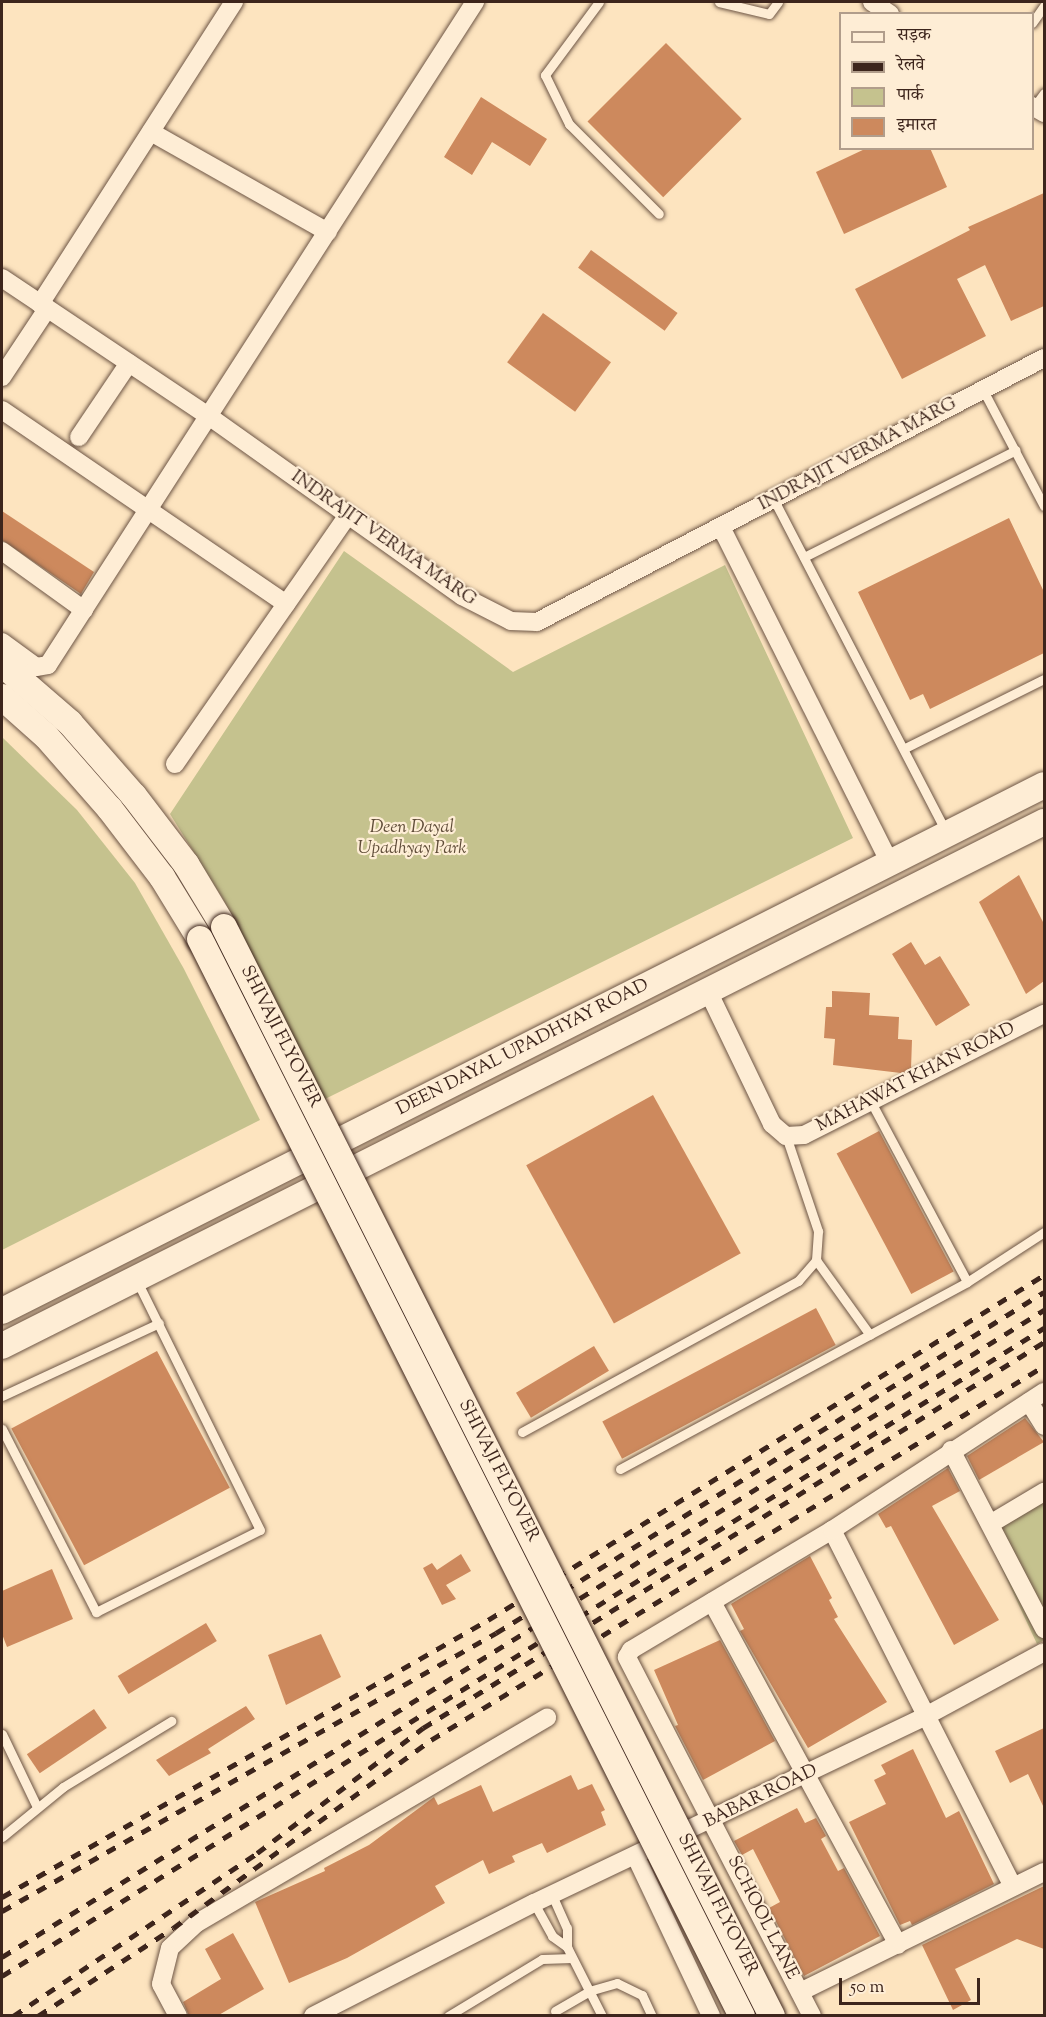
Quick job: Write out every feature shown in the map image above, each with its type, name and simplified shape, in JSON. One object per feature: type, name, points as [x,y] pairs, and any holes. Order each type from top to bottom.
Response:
[{"type":"main road","name":"SHIVAJI FLYOVER","points":[[2,663],[70,723],[134,796],[186,864],[224,927],[772,2016]]},
{"type":"main road","name":"SHIVAJI FLYOVER","points":[[2,697],[46,736],[110,809],[162,877],[200,939],[742,2016]]},
{"type":"main road","name":"DEEN DAYAL UPADHYAY ROAD","points":[[2,1311],[1044,785]]},
{"type":"main road","name":"DEEN DAYAL UPADHYAY ROAD","points":[[2,1346],[1044,822]]},
{"type":"street","points":[[2,377],[151,132],[234,2]]},
{"type":"street","points":[[2,642],[44,668],[150,510],[475,2]]},
{"type":"street","points":[[872,2],[887,12]]},
{"type":"street","points":[[151,132],[328,232]]},
{"type":"street","name":"INDRAJIT VERMA MARG","points":[[2,279],[210,417],[462,596],[486,611],[519,621],[537,622],[1044,358]]},
{"type":"street","points":[[79,437],[129,363]]},
{"type":"street","points":[[2,410],[286,604]]},
{"type":"street","points":[[175,764],[348,515]]},
{"type":"street","points":[[721,527],[890,862]]},
{"type":"street","points":[[2,551],[84,610]]},
{"type":"street","points":[[708,991],[772,1124],[786,1136]]},
{"type":"street","name":"MAHAWAT KHAN ROAD","points":[[786,1136],[804,1135],[1044,1014]]},
{"type":"street","points":[[898,1945],[712,1602],[832,1530],[951,1449],[1044,1392]]},
{"type":"street","points":[[1029,1402],[1044,1426]]},
{"type":"street","points":[[951,1449],[1044,1629]]},
{"type":"street","points":[[990,1524],[1044,1492]]},
{"type":"street","points":[[832,1530],[924,1717],[1013,1887]]},
{"type":"street","name":"SCHOOL LANE","points":[[712,1602],[631,1650],[627,1657],[812,2016]]},
{"type":"street","name":"BABAR ROAD","points":[[313,2016],[534,1903],[711,1822],[924,1717],[1044,1652]]},
{"type":"street","points":[[178,2016],[161,1984],[170,1948],[197,1923],[547,1718]]},
{"type":"street","points":[[636,1857],[711,2016]]},
{"type":"street","points":[[800,1992],[1044,1872]]},
{"type":"lane","points":[[599,2],[545,75],[569,124],[659,214]]},
{"type":"lane","points":[[719,2],[769,14],[778,2]]},
{"type":"lane","points":[[1034,20],[1044,6]]},
{"type":"lane","points":[[983,390],[1044,506]]},
{"type":"lane","points":[[804,557],[1016,450]]},
{"type":"lane","points":[[774,500],[905,748],[947,834]]},
{"type":"lane","points":[[905,748],[1044,679]]},
{"type":"lane","points":[[870,1100],[967,1282]]},
{"type":"lane","points":[[522,1432],[798,1281],[816,1260],[818,1231],[786,1136]]},
{"type":"lane","points":[[620,1468],[967,1282],[1044,1232]]},
{"type":"lane","points":[[816,1260],[870,1335]]},
{"type":"lane","points":[[2,1429],[96,1612],[260,1530],[136,1279]]},
{"type":"lane","points":[[2,1396],[159,1323]]},
{"type":"lane","points":[[2,1837],[37,1807],[171,1721]]},
{"type":"lane","points":[[2,1734],[37,1807]]},
{"type":"lane","points":[[552,1895],[567,1928],[567,1947],[602,2016]]},
{"type":"lane","points":[[534,1903],[552,1936],[567,1947]]},
{"type":"lane","points":[[448,2016],[542,1959],[572,1958]]},
{"type":"lane","points":[[555,2011],[589,1991],[616,1983],[642,1995],[652,2016]]},
{"type":"green space","name":"Deen Dayal Upadhyay Park","points":[[344,551],[513,672],[725,565],[853,838],[325,1099],[223,899],[170,814]]},
{"type":"green space","points":[[2,737],[77,810],[135,883],[184,969],[260,1120],[2,1250]]},
{"type":"green space","points":[[1044,1482],[1044,1640],[1037,1644],[980,1522]]},
{"type":"building","points":[[666,43],[742,119],[663,197],[588,121]]},
{"type":"building","points":[[481,97],[547,139],[530,166],[492,142],[472,175],[444,157]]},
{"type":"building","points":[[863,150],[931,150],[947,187],[844,234],[816,172]]},
{"type":"building","points":[[1044,193],[1044,306],[1011,321],[985,265],[957,279],[986,336],[902,379],[855,289],[970,230],[968,227]]},
{"type":"building","points":[[591,250],[678,313],[665,331],[578,268]]},
{"type":"building","points":[[543,313],[611,362],[575,412],[507,362]]},
{"type":"building","points":[[2,511],[94,572],[81,594],[2,540]]},
{"type":"building","points":[[1009,518],[1044,592],[1044,653],[930,709],[923,694],[910,700],[858,592]]},
{"type":"building","points":[[1019,875],[1044,924],[1044,981],[1026,994],[979,902]]},
{"type":"building","points":[[911,942],[925,965],[940,956],[970,1005],[936,1026],[892,954]]},
{"type":"building","points":[[832,991],[870,993],[869,1015],[899,1017],[898,1039],[912,1040],[911,1069],[901,1073],[833,1065],[835,1039],[824,1038],[826,1007],[832,1007]]},
{"type":"building","points":[[653,1095],[741,1253],[614,1324],[526,1165]]},
{"type":"building","points":[[879,1131],[954,1271],[911,1294],[837,1154]]},
{"type":"building","points":[[816,1308],[836,1345],[622,1459],[602,1422]]},
{"type":"building","points":[[594,1346],[609,1371],[531,1418],[516,1393]]},
{"type":"building","points":[[157,1351],[230,1488],[84,1565],[11,1428]]},
{"type":"building","points":[[1025,1418],[1044,1442],[979,1480],[967,1456]]},
{"type":"building","points":[[948,1468],[960,1491],[932,1506],[999,1620],[954,1645],[891,1526],[886,1528],[878,1514]]},
{"type":"building","points":[[461,1554],[471,1571],[446,1585],[456,1599],[442,1605],[423,1568],[432,1563],[437,1570]]},
{"type":"building","points":[[810,1556],[832,1598],[829,1600],[838,1617],[834,1619],[887,1702],[808,1748],[740,1631],[744,1629],[731,1604]]},
{"type":"building","points":[[52,1569],[73,1619],[7,1647],[2,1634],[2,1591]]},
{"type":"building","points":[[206,1623],[217,1641],[129,1694],[118,1676]]},
{"type":"building","points":[[321,1634],[341,1677],[286,1705],[268,1655]]},
{"type":"building","points":[[720,1640],[775,1741],[703,1780],[675,1726],[678,1725],[654,1670]]},
{"type":"building","points":[[246,1706],[255,1719],[208,1749],[211,1753],[169,1776],[156,1760]]},
{"type":"building","points":[[94,1709],[107,1728],[40,1773],[27,1754]]},
{"type":"building","points":[[1044,1728],[1044,1808],[1028,1774],[1010,1783],[995,1751]]},
{"type":"building","points":[[913,1749],[946,1818],[959,1811],[994,1884],[912,1925],[910,1921],[900,1925],[849,1822],[886,1804],[874,1780],[886,1774],[881,1765]]},
{"type":"building","points":[[571,1775],[578,1790],[592,1784],[605,1810],[601,1812],[606,1825],[547,1853],[542,1843],[512,1856],[515,1862],[489,1874],[483,1860],[435,1886],[445,1903],[347,1958],[289,1983],[255,1902],[325,1871],[324,1868],[369,1845],[434,1797],[438,1805],[481,1785],[493,1812]]},
{"type":"building","points":[[797,1808],[805,1823],[816,1818],[826,1836],[821,1839],[838,1871],[844,1868],[880,1936],[804,1976],[769,1908],[780,1902],[753,1849],[742,1855],[734,1841]]},
{"type":"building","points":[[1044,1886],[1044,1949],[1017,1939],[955,1969],[971,2000],[953,2010],[922,1945]]},
{"type":"building","points":[[233,1933],[264,1989],[217,2016],[189,2016],[183,2002],[221,1979],[205,1949]]},
{"type":"railway","points":[[2,1897],[488,1620],[1044,1275]]},
{"type":"railway","points":[[2,1911],[496,1633],[1044,1292]]},
{"type":"railway","points":[[2,1957],[1044,1310]]},
{"type":"railway","points":[[2,1976],[1044,1328]]},
{"type":"railway","points":[[13,2016],[257,1853],[423,1728],[1044,1342]]},
{"type":"railway","points":[[38,2016],[173,1928],[431,1740],[1044,1366]]}]
